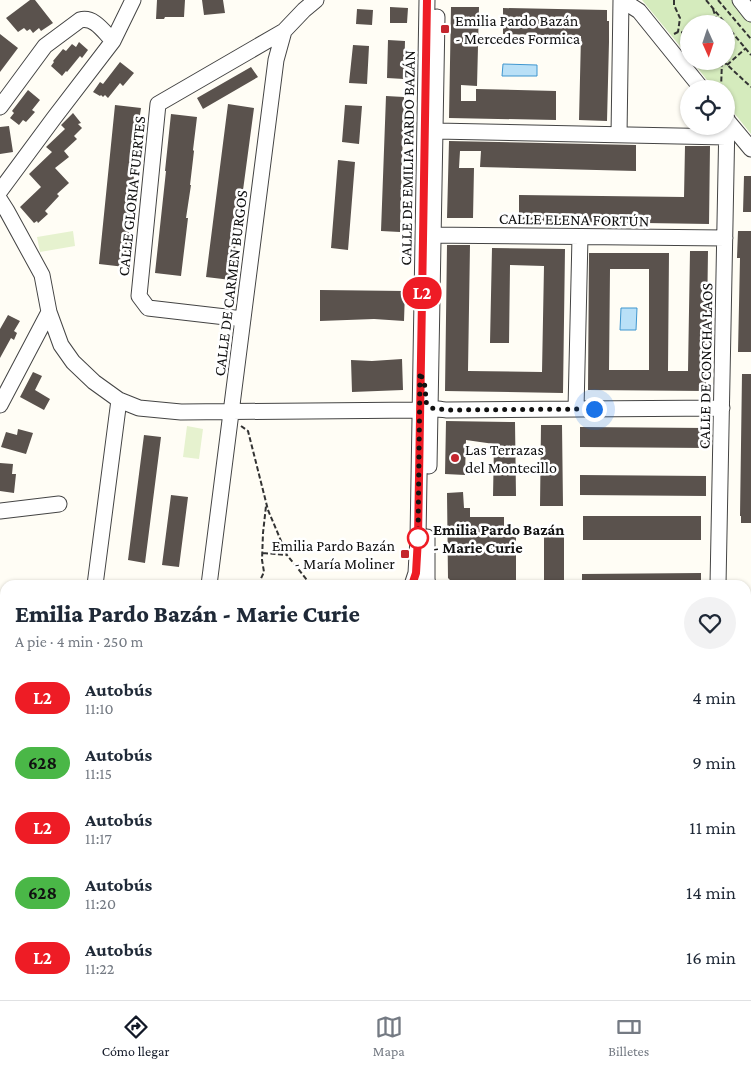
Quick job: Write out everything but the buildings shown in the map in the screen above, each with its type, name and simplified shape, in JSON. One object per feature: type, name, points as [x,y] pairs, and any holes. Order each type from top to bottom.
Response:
[{"type":"street","points":[[0,191],[113,41],[133,0]]},
{"type":"street","name":"CALLE DE CARMEN BURGOS","points":[[210,580],[276,60],[284,31],[316,0]]},
{"type":"street","name":"CALLE DE EMILIA PARDO BAZÁN","points":[[427,0],[428,235],[425,409],[427,580]]},
{"type":"street","name":"CALLE DE EMILIA PARDO BAZÁN","points":[[414,580],[416,573],[425,409],[427,404],[425,400],[426,389],[420,372],[436,132],[438,0]]},
{"type":"street","points":[[619,135],[622,0]]},
{"type":"street","points":[[622,0],[639,11],[695,80]]},
{"type":"street","points":[[740,0],[751,14]]},
{"type":"street","points":[[0,108],[45,46],[80,20],[86,18],[93,21],[113,41]]},
{"type":"street","name":"CALLE GLORIA FUERTES","points":[[243,319],[148,308],[139,296],[158,104],[284,31]]},
{"type":"street","points":[[735,130],[749,146]]},
{"type":"street","points":[[436,132],[619,135],[749,146]]},
{"type":"street","name":"CALLE DE CONCHA LAOS","points":[[718,580],[726,135]]},
{"type":"street","points":[[0,200],[42,274],[49,312],[61,344],[73,362],[94,382],[119,400],[139,408],[231,417],[425,409],[722,408]]},
{"type":"street","name":"CALLE ELENA FORTÚN","points":[[428,235],[725,238]]},
{"type":"street","points":[[576,409],[580,237]]},
{"type":"street","points":[[0,404],[49,312]]},
{"type":"street","points":[[96,580],[119,400]]},
{"type":"street","points":[[0,511],[59,504]]},
{"type":"path","points":[[674,0],[674,5],[680,18],[678,32]]},
{"type":"path","points":[[706,0],[719,15]]},
{"type":"path","points":[[718,0],[751,40]]},
{"type":"path","points":[[713,8],[715,15]]},
{"type":"path","points":[[735,35],[751,55]]},
{"type":"path","points":[[735,58],[746,48]]},
{"type":"path","points":[[732,70],[751,87]]},
{"type":"path","points":[[231,417],[248,431],[268,510],[287,554],[307,580]]},
{"type":"path","points":[[260,580],[264,572],[263,533],[266,503]]},
{"type":"path","points":[[263,553],[287,554]]},
{"type":"green space","points":[[642,0],[751,0],[751,134],[735,114],[735,80],[707,80],[699,70],[735,70],[735,15],[680,15],[680,46]]},
{"type":"green space","points":[[73,231],[75,246],[40,252],[37,237]]},
{"type":"green space","points":[[187,426],[203,429],[199,459],[183,457]]},
{"type":"water","points":[[503,64],[537,65],[537,76],[502,76]]},
{"type":"water","points":[[621,308],[637,308],[636,330],[620,330]]},
{"type":"bus line","name":"L2","points":[[414,580],[418,538],[427,0]]},
{"type":"place","name":"Emilia Pardo Bazán - Mercedes Formica","points":[[445,29]]},
{"type":"place","name":"Las Terrazas del Montecillo","points":[[455,458]]},
{"type":"place","name":"Emilia Pardo Bazán - Marie Curie","points":[[418,538]]},
{"type":"place","name":"Emilia Pardo Bazán - María Moliner","points":[[405,554]]},
{"type":"route","points":[[418,538],[420,372],[426,389],[425,400],[431,408],[447,410],[594,409]]}]
